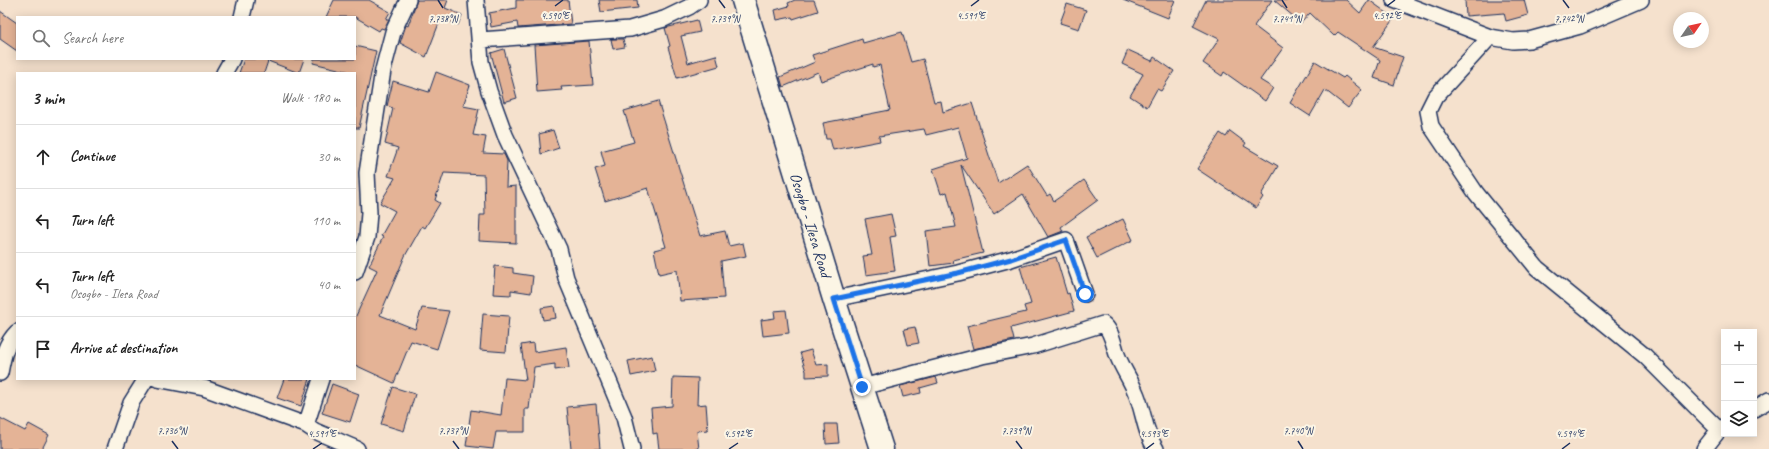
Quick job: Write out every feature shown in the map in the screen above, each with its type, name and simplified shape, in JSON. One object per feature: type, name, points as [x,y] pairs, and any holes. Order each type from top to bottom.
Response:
[{"type":"main road","name":"Osogbo - Ilesa Road","points":[[743,0],[834,299],[882,449]]},
{"type":"street","points":[[242,16],[246,0]]},
{"type":"street","points":[[356,269],[367,237],[369,213],[367,173],[383,70],[394,32],[408,0]]},
{"type":"street","points":[[476,0],[481,62],[489,90],[503,127],[559,249],[566,278],[621,410],[632,449]]},
{"type":"street","points":[[480,40],[630,29],[664,19],[689,7],[699,0]]},
{"type":"street","points":[[1394,0],[1490,37],[1513,41],[1529,40],[1580,26],[1641,0]]},
{"type":"street","points":[[1490,37],[1436,96],[1428,111],[1431,126],[1476,193],[1537,268],[1645,356],[1721,428]]},
{"type":"street","points":[[225,72],[231,60]]},
{"type":"street","points":[[834,299],[965,271],[1011,259],[1066,240],[1085,294]]},
{"type":"street","points":[[862,387],[982,356],[1033,346],[1103,324],[1110,334],[1122,369],[1135,391],[1143,415],[1146,432],[1156,449]]},
{"type":"street","points":[[0,373],[3,354],[10,339],[16,333]]},
{"type":"street","points":[[115,449],[131,403],[145,380]]},
{"type":"street","points":[[162,380],[204,388],[306,425],[315,431],[357,449]]},
{"type":"street","points":[[306,425],[321,380]]},
{"type":"street","points":[[1757,407],[1769,400]]},
{"type":"street","points":[[1704,449],[1721,430]]},
{"type":"building","points":[[334,0],[369,0],[390,12],[386,19],[389,19],[384,29],[381,28],[379,31],[356,18],[356,16],[326,16]]},
{"type":"building","points":[[417,0],[448,0],[445,8],[462,15],[458,25],[441,18],[426,57],[400,43]]},
{"type":"building","points":[[516,0],[568,0],[571,24],[518,28],[517,22],[491,27],[489,13],[516,8]]},
{"type":"building","points":[[599,0],[637,0],[638,8],[601,12]]},
{"type":"building","points":[[795,0],[814,0],[818,11],[793,19],[792,17],[777,20],[775,10],[789,6],[788,3]]},
{"type":"building","points":[[1123,0],[1175,0],[1168,18]]},
{"type":"building","points":[[1206,0],[1272,0],[1254,26],[1283,48],[1260,80],[1273,88],[1265,101],[1224,72],[1222,76],[1203,63],[1219,39],[1193,26]]},
{"type":"building","points":[[1274,0],[1346,0],[1360,13],[1369,0],[1394,18],[1373,47],[1403,57],[1394,85],[1374,78],[1380,60],[1338,32],[1334,36],[1310,13],[1301,23]]},
{"type":"building","points":[[1465,0],[1524,0],[1528,15],[1506,21],[1504,13],[1466,16]]},
{"type":"building","points":[[1067,4],[1086,10],[1079,29],[1060,23]]},
{"type":"building","points":[[0,11],[16,22],[16,50],[0,39]]},
{"type":"building","points":[[697,20],[700,32],[681,36],[688,63],[716,55],[719,66],[677,78],[668,47],[670,46],[665,28]]},
{"type":"building","points":[[902,32],[911,62],[923,59],[934,102],[941,101],[943,112],[972,103],[998,183],[1027,164],[1047,196],[1050,194],[1054,201],[1084,180],[1098,200],[1061,227],[1063,231],[1048,237],[1023,194],[994,214],[961,165],[983,253],[953,260],[954,263],[930,266],[926,231],[956,227],[947,192],[941,194],[933,169],[967,158],[958,127],[926,135],[924,129],[879,136],[880,141],[833,150],[830,139],[826,139],[823,123],[890,110],[880,65],[873,67],[873,64],[821,81],[818,72],[783,87],[780,77],[815,62],[812,55],[862,39],[863,43]]},
{"type":"building","points":[[611,39],[623,39],[625,47],[613,49]]},
{"type":"building","points":[[589,41],[593,85],[561,87],[562,90],[537,92],[534,45]]},
{"type":"building","points":[[356,46],[376,51],[359,128],[356,128],[356,72],[313,63],[314,60],[356,60]]},
{"type":"building","points":[[504,49],[517,98],[504,102],[491,53]]},
{"type":"building","points":[[1128,50],[1152,61],[1154,57],[1174,71],[1161,91],[1157,89],[1147,107],[1130,96],[1143,74],[1122,64]]},
{"type":"building","points":[[244,60],[304,60],[299,72],[268,61],[264,72],[239,72]]},
{"type":"building","points":[[1315,61],[1343,78],[1345,76],[1362,90],[1348,108],[1325,90],[1310,116],[1290,103]]},
{"type":"building","points":[[436,72],[470,85],[463,106],[479,109],[473,135],[486,137],[483,153],[504,154],[507,161],[506,187],[516,186],[516,243],[479,241],[480,215],[485,215],[484,175],[444,173],[435,200],[440,203],[425,228],[422,226],[405,256],[380,315],[415,329],[422,308],[449,311],[437,349],[411,341],[394,383],[356,365],[356,316],[377,270],[369,266],[383,237],[381,236],[395,211],[380,203],[395,178],[388,176],[398,148],[385,144],[393,108],[387,106],[393,81],[429,92]]},
{"type":"building","points":[[658,101],[700,236],[725,231],[729,246],[743,243],[746,256],[721,261],[724,298],[680,301],[677,270],[659,274],[654,250],[666,247],[648,188],[605,201],[595,169],[605,166],[601,151],[634,142],[624,111]]},
{"type":"building","points":[[553,130],[559,148],[541,154],[539,134]]},
{"type":"building","points":[[1230,131],[1246,143],[1244,146],[1278,166],[1261,195],[1263,197],[1256,208],[1197,169],[1220,133],[1226,137]]},
{"type":"building","points":[[891,214],[896,236],[890,237],[895,271],[866,275],[863,256],[872,255],[865,219]]},
{"type":"building","points":[[1123,219],[1133,240],[1097,258],[1086,237]]},
{"type":"building","points":[[1056,257],[1067,294],[1069,293],[1074,311],[1011,328],[1014,340],[973,349],[967,326],[1026,312],[1024,306],[1031,304],[1020,267]]},
{"type":"building","points":[[495,266],[513,268],[513,273],[533,276],[531,293],[511,290],[511,295],[493,294]]},
{"type":"building","points":[[554,306],[556,318],[543,320],[541,308]]},
{"type":"building","points":[[786,310],[789,333],[763,336],[761,320],[775,318],[774,311]]},
{"type":"building","points":[[483,314],[509,316],[506,352],[480,350]]},
{"type":"building","points":[[915,327],[919,343],[908,345],[904,329]]},
{"type":"building","points":[[533,343],[534,352],[566,347],[569,368],[555,370],[555,364],[534,367],[529,409],[525,409],[525,432],[496,432],[493,449],[466,446],[471,410],[501,415],[505,378],[526,380],[521,345]]},
{"type":"building","points":[[811,350],[816,365],[828,364],[828,376],[806,377],[806,371],[800,353]]},
{"type":"building","points":[[652,356],[655,371],[631,376],[628,361]]},
{"type":"building","points":[[673,377],[698,378],[697,405],[706,404],[708,430],[697,431],[699,449],[659,449],[657,433],[653,434],[651,408],[672,406]]},
{"type":"building","points":[[936,377],[938,383],[920,388],[921,393],[903,397],[900,386]]},
{"type":"building","points":[[284,380],[310,380],[301,406],[277,398]]},
{"type":"building","points":[[332,384],[359,394],[350,422],[322,413]]},
{"type":"building","points":[[393,387],[415,394],[404,431],[381,424]]},
{"type":"building","points":[[596,404],[600,449],[571,449],[567,407]]},
{"type":"building","points":[[0,418],[25,431],[29,424],[49,435],[42,449],[0,449]]},
{"type":"building","points":[[825,424],[837,424],[839,443],[826,444]]},
{"type":"route","points":[[862,387],[834,299],[958,273],[1011,259],[1032,250],[1066,240],[1085,294]]}]
